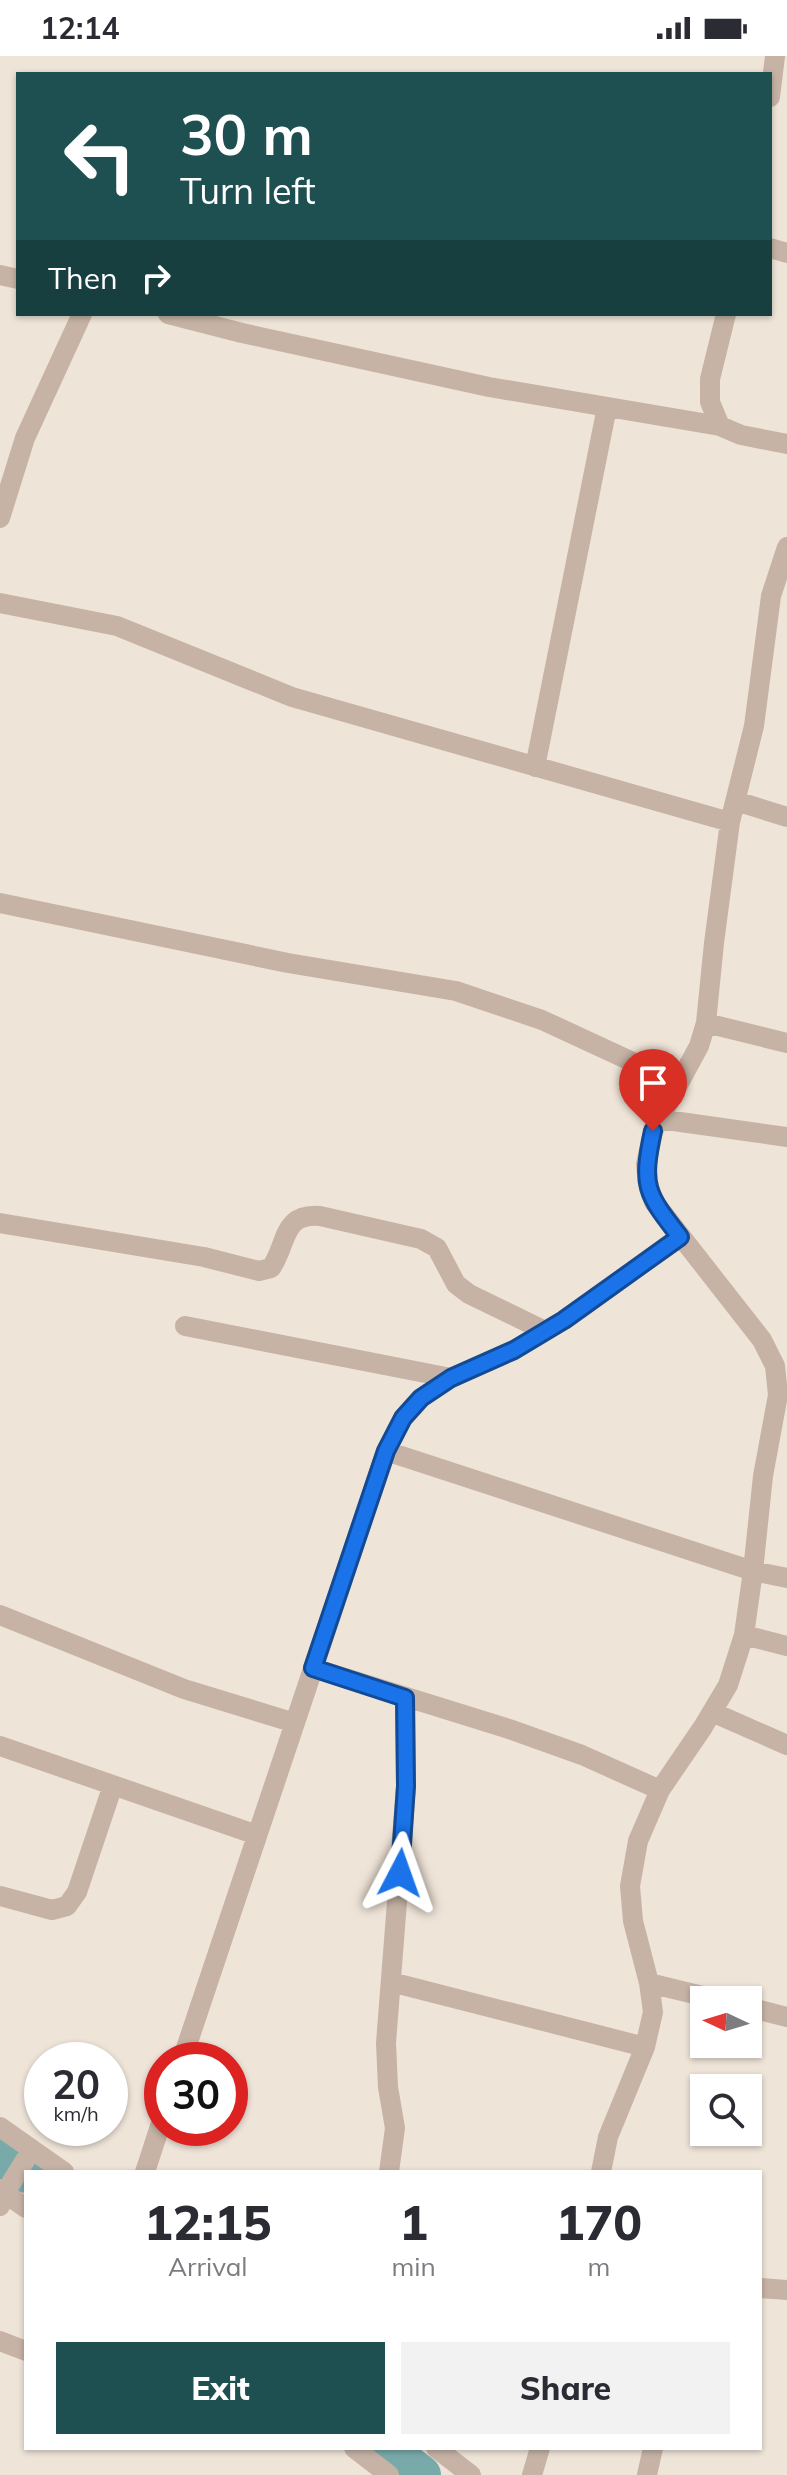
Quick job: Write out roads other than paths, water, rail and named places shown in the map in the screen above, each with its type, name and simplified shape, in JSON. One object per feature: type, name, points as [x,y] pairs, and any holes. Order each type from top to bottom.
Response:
[{"type":"street","points":[[772,81],[775,56]]},
{"type":"street","points":[[0,518],[25,438],[81,316]]},
{"type":"street","points":[[176,316],[489,387],[720,426],[741,435],[787,444]]},
{"type":"street","points":[[720,426],[710,402],[710,379],[726,316]]},
{"type":"street","points":[[535,767],[607,407]]},
{"type":"street","points":[[601,2170],[608,2137],[645,2047],[653,2012],[633,1921],[630,1886],[638,1841],[660,1790],[728,1685],[744,1635],[763,1476],[778,1395],[775,1366],[762,1340],[654,1202],[646,1164],[653,1131],[699,1046],[706,1023],[730,822],[754,726],[771,596],[787,550]]},
{"type":"street","points":[[0,603],[117,626],[292,697],[730,822]]},
{"type":"street","points":[[736,801],[787,817]]},
{"type":"street","points":[[0,903],[288,963],[456,991],[542,1020],[678,1083]]},
{"type":"street","points":[[706,1023],[787,1043]]},
{"type":"street","points":[[659,1119],[787,1137]]},
{"type":"street","points":[[0,1223],[204,1257],[259,1271],[271,1268],[288,1228],[297,1219],[308,1215],[320,1216],[421,1239],[437,1248],[456,1284],[469,1294],[545,1331]]},
{"type":"street","points":[[188,2042],[386,1451],[403,1418],[421,1398],[451,1378],[514,1350],[564,1320],[680,1237]]},
{"type":"street","points":[[185,1326],[451,1378]]},
{"type":"street","points":[[386,1451],[753,1571],[787,1578]]},
{"type":"street","points":[[0,1615],[184,1689],[295,1723]]},
{"type":"street","points":[[744,1635],[787,1646]]},
{"type":"street","points":[[313,1668],[509,1729],[582,1755],[660,1790]]},
{"type":"street","points":[[389,2170],[395,2128],[388,2087],[386,2043],[406,1786],[405,1698]]},
{"type":"street","points":[[712,1712],[787,1745]]},
{"type":"street","points":[[0,1746],[257,1835]]},
{"type":"street","points":[[2,1899],[52,1910],[67,1906],[77,1892],[113,1785]]},
{"type":"street","points":[[391,1982],[645,2047]]},
{"type":"street","points":[[649,1983],[690,1993]]},
{"type":"street","points":[[762,2011],[787,2017]]},
{"type":"street","points":[[0,2127],[28,2155],[60,2170]]},
{"type":"street","points":[[146,2170],[154,2146]]},
{"type":"street","points":[[24,2207],[4,2192],[28,2155]]},
{"type":"street","points":[[762,2288],[787,2290]]},
{"type":"street","points":[[0,2341],[24,2350]]},
{"type":"street","points":[[357,2450],[389,2475]]},
{"type":"street","points":[[439,2450],[471,2475]]},
{"type":"street","points":[[532,2475],[539,2450]]},
{"type":"street","points":[[647,2475],[653,2450]]},
{"type":"waterway","points":[[0,2155],[24,2172]]},
{"type":"waterway","points":[[389,2450],[421,2475]]}]
